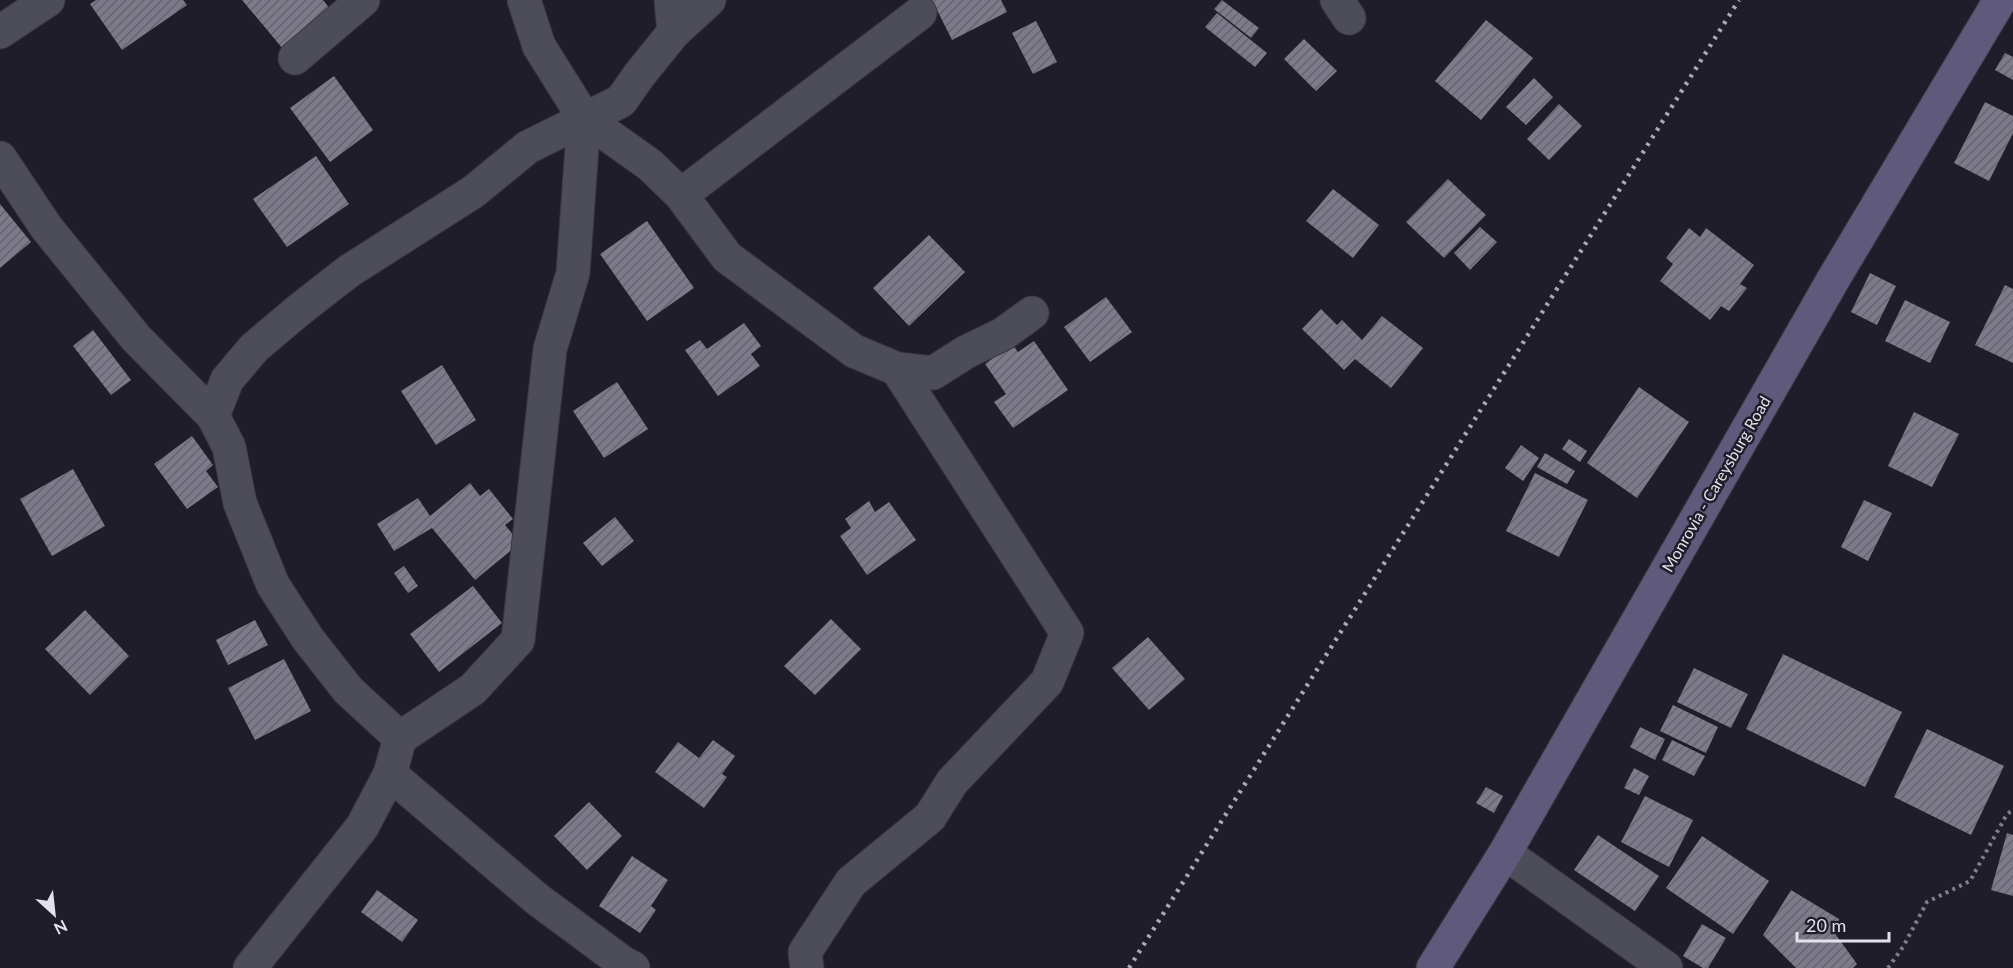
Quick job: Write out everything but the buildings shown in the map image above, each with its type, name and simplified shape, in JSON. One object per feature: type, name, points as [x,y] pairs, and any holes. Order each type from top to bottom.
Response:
[{"type":"main road","name":"Monrovia - Careysburg Road","points":[[1433,968],[1504,853],[1834,278],[2000,0]]},
{"type":"street","points":[[0,32],[48,0]]},
{"type":"street","points":[[295,58],[363,0]]},
{"type":"street","points":[[524,0],[539,46],[584,118],[650,165],[681,195],[727,257],[854,351],[897,369],[933,373],[966,352],[1003,334],[1032,313]]},
{"type":"street","points":[[671,0],[674,32]]},
{"type":"street","points":[[213,416],[227,380],[254,348],[299,309],[349,271],[473,192],[528,147],[621,101],[674,32],[709,0]]},
{"type":"street","points":[[681,195],[920,13]]},
{"type":"street","points":[[250,968],[362,827],[390,774],[400,738],[473,689],[518,640],[550,349],[573,273],[584,118]]},
{"type":"street","points":[[0,158],[46,227],[136,338],[213,416],[229,447],[240,503],[273,585],[308,639],[348,690],[400,738]]},
{"type":"street","points":[[807,968],[805,952],[851,882],[930,817],[952,782],[1047,682],[1067,633],[897,369]]},
{"type":"street","points":[[390,774],[537,899],[633,968]]},
{"type":"street","points":[[1504,853],[1666,968]]},
{"type":"path","points":[[1888,968],[1903,947],[1927,902],[1970,881],[2007,813],[2013,810]]},
{"type":"railway","points":[[1129,968],[1739,0]]}]
